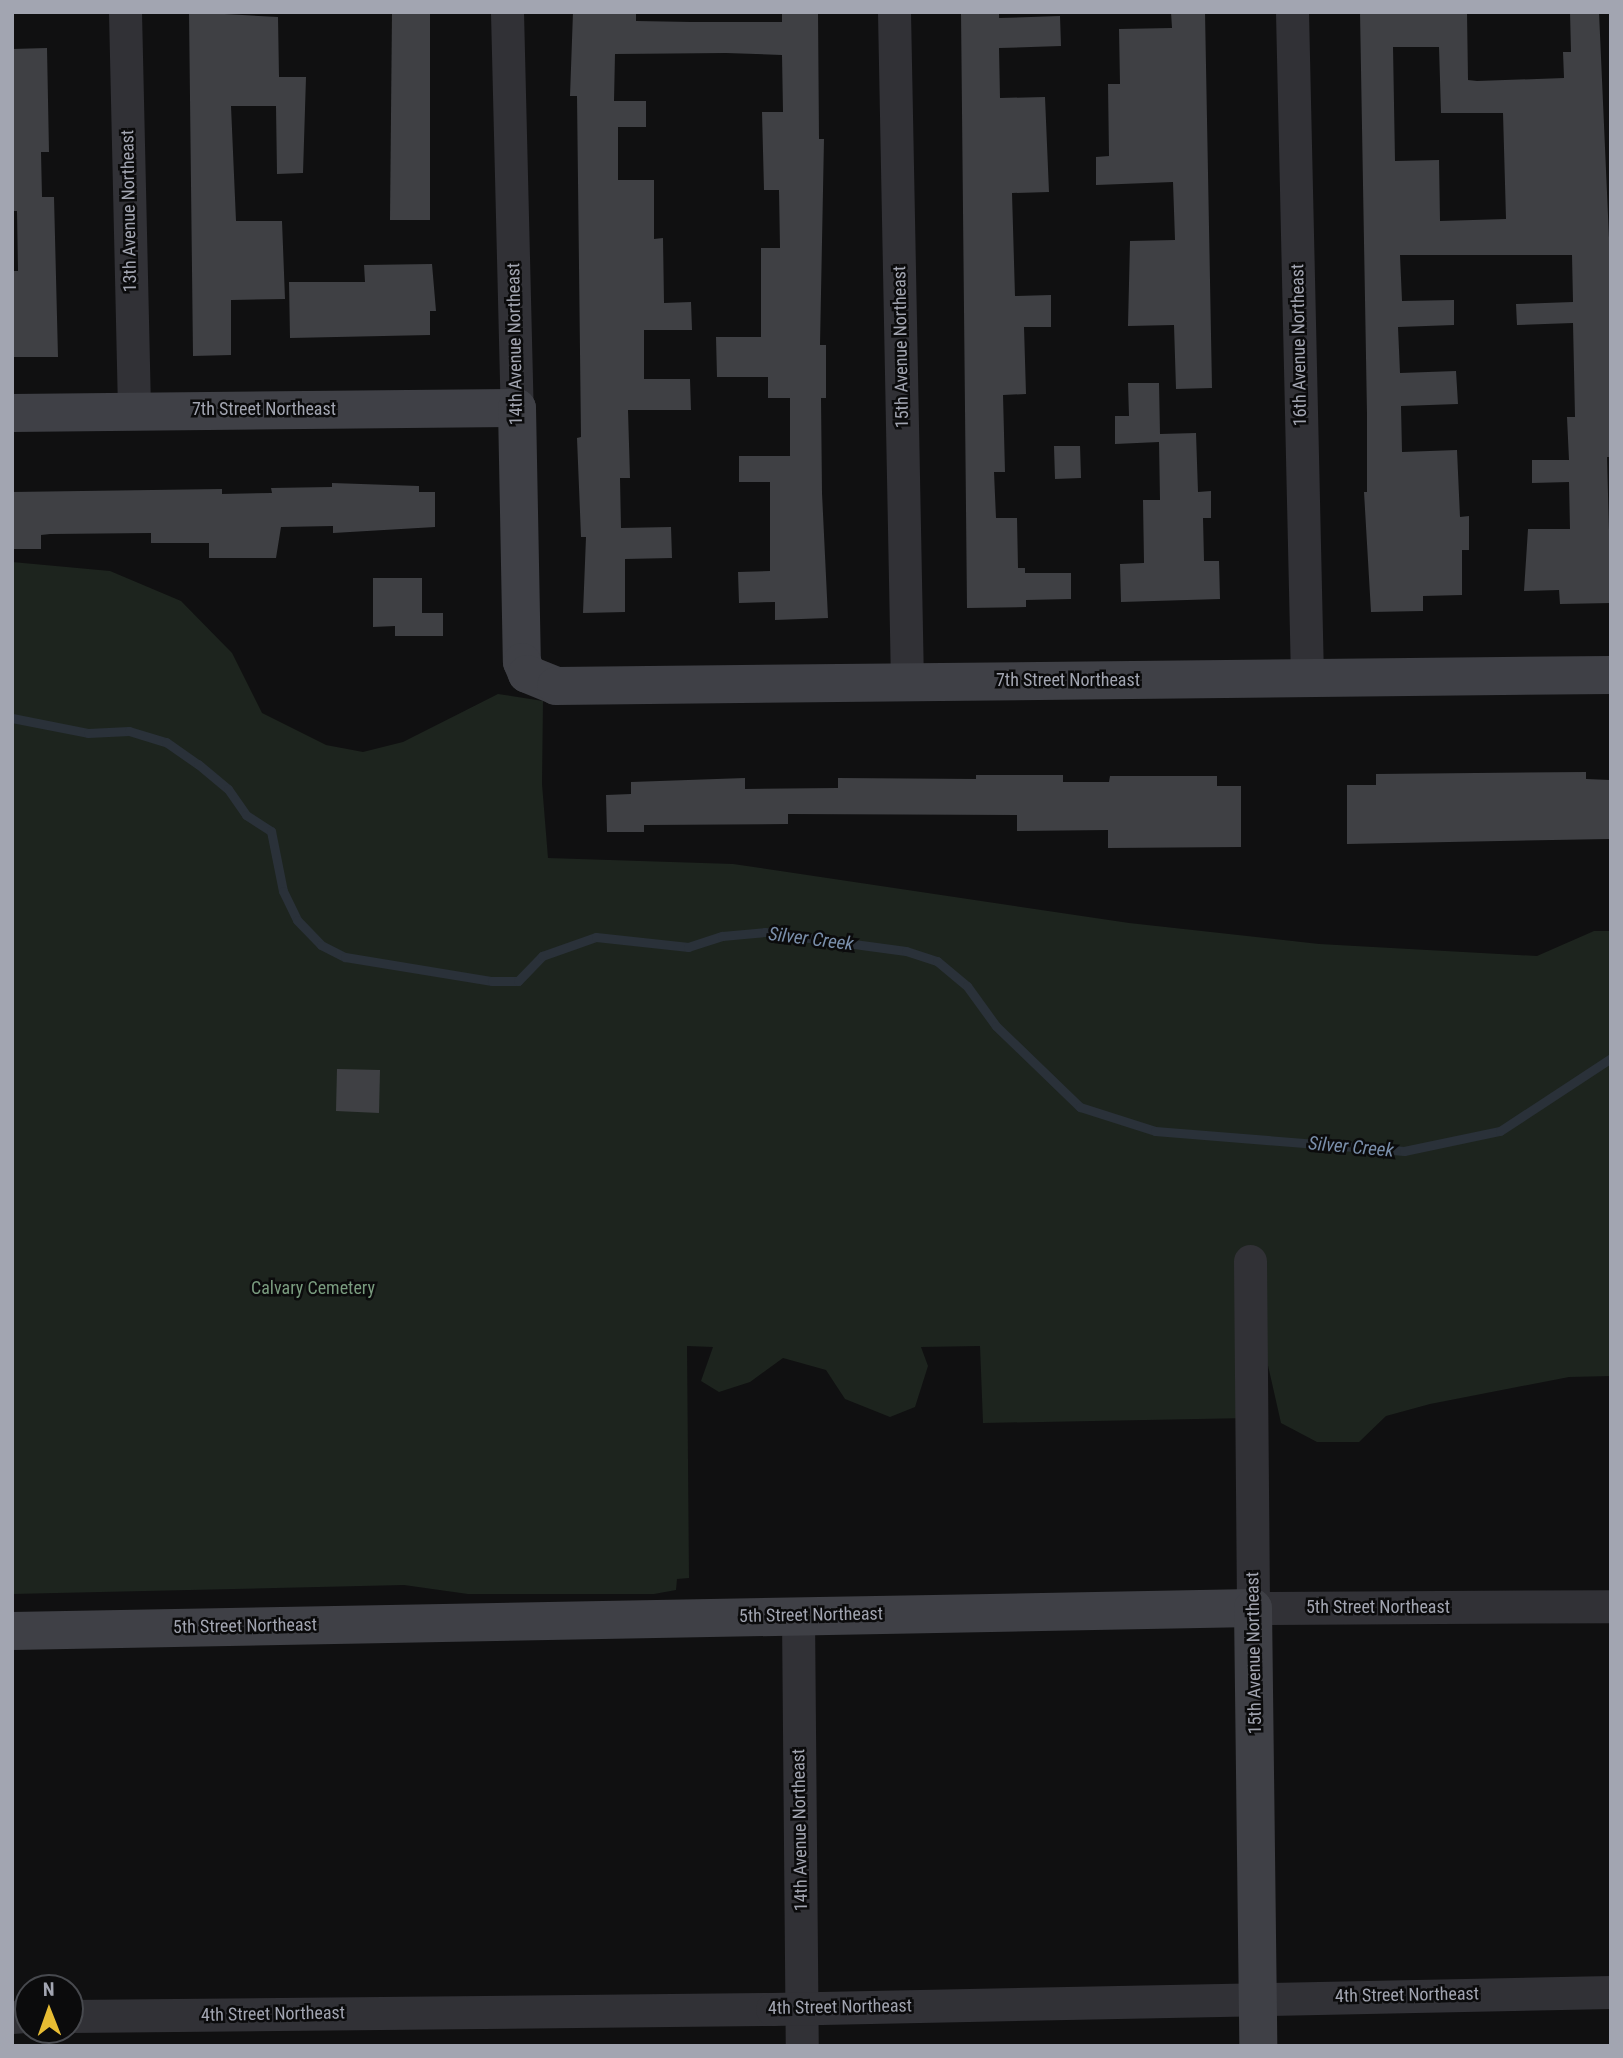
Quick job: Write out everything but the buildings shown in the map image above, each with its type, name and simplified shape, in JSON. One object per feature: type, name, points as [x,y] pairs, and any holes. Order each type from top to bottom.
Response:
[{"type":"street","name":"13th Avenue Northeast","points":[[125,12],[134,410]]},
{"type":"street","name":"14th Avenue Northeast","points":[[507,12],[520,645],[527,674]]},
{"type":"street","name":"15th Avenue Northeast","points":[[894,12],[907,681]]},
{"type":"street","name":"16th Avenue Northeast","points":[[1292,12],[1307,678]]},
{"type":"street","name":"7th Street Northeast","points":[[12,413],[517,408]]},
{"type":"street","name":"7th Street Northeast","points":[[527,674],[556,686],[1611,675]]},
{"type":"street","name":"15th Avenue Northeast","points":[[1250,1261],[1258,2046]]},
{"type":"street","name":"5th Street Northeast","points":[[12,1631],[798,1615],[1611,1606]]},
{"type":"street","name":"14th Avenue Northeast","points":[[798,1615],[802,2046]]},
{"type":"street","name":"4th Street Northeast","points":[[84,2016],[802,2008],[1258,1997],[1611,1993]]},
{"type":"green space","name":"Calvary Cemetery","points":[[12,562],[110,571],[181,601],[232,653],[262,713],[326,745],[363,752],[403,742],[498,694],[543,701],[542,784],[548,858],[733,864],[1129,923],[1319,944],[1537,956],[1594,931],[1611,931],[1611,1376],[1569,1377],[1430,1404],[1386,1416],[1359,1442],[1317,1442],[1281,1423],[1267,1361],[1251,1340],[1249,1418],[983,1423],[980,1346],[921,1347],[928,1366],[915,1407],[890,1417],[845,1399],[826,1370],[783,1358],[750,1382],[719,1392],[701,1381],[713,1347],[687,1346],[689,1578],[677,1579],[676,1590],[654,1594],[468,1594],[404,1585],[12,1594]]},
{"type":"waterway","name":"Silver Creek","points":[[12,718],[88,733],[129,731],[166,742],[198,764],[228,789],[246,815],[271,831],[283,891],[297,920],[321,945],[345,957],[492,981],[518,981],[542,956],[596,937],[688,947],[722,936],[765,932],[906,951],[937,961],[967,986],[996,1026],[1080,1107],[1155,1131],[1404,1151],[1500,1131],[1611,1058]]}]
